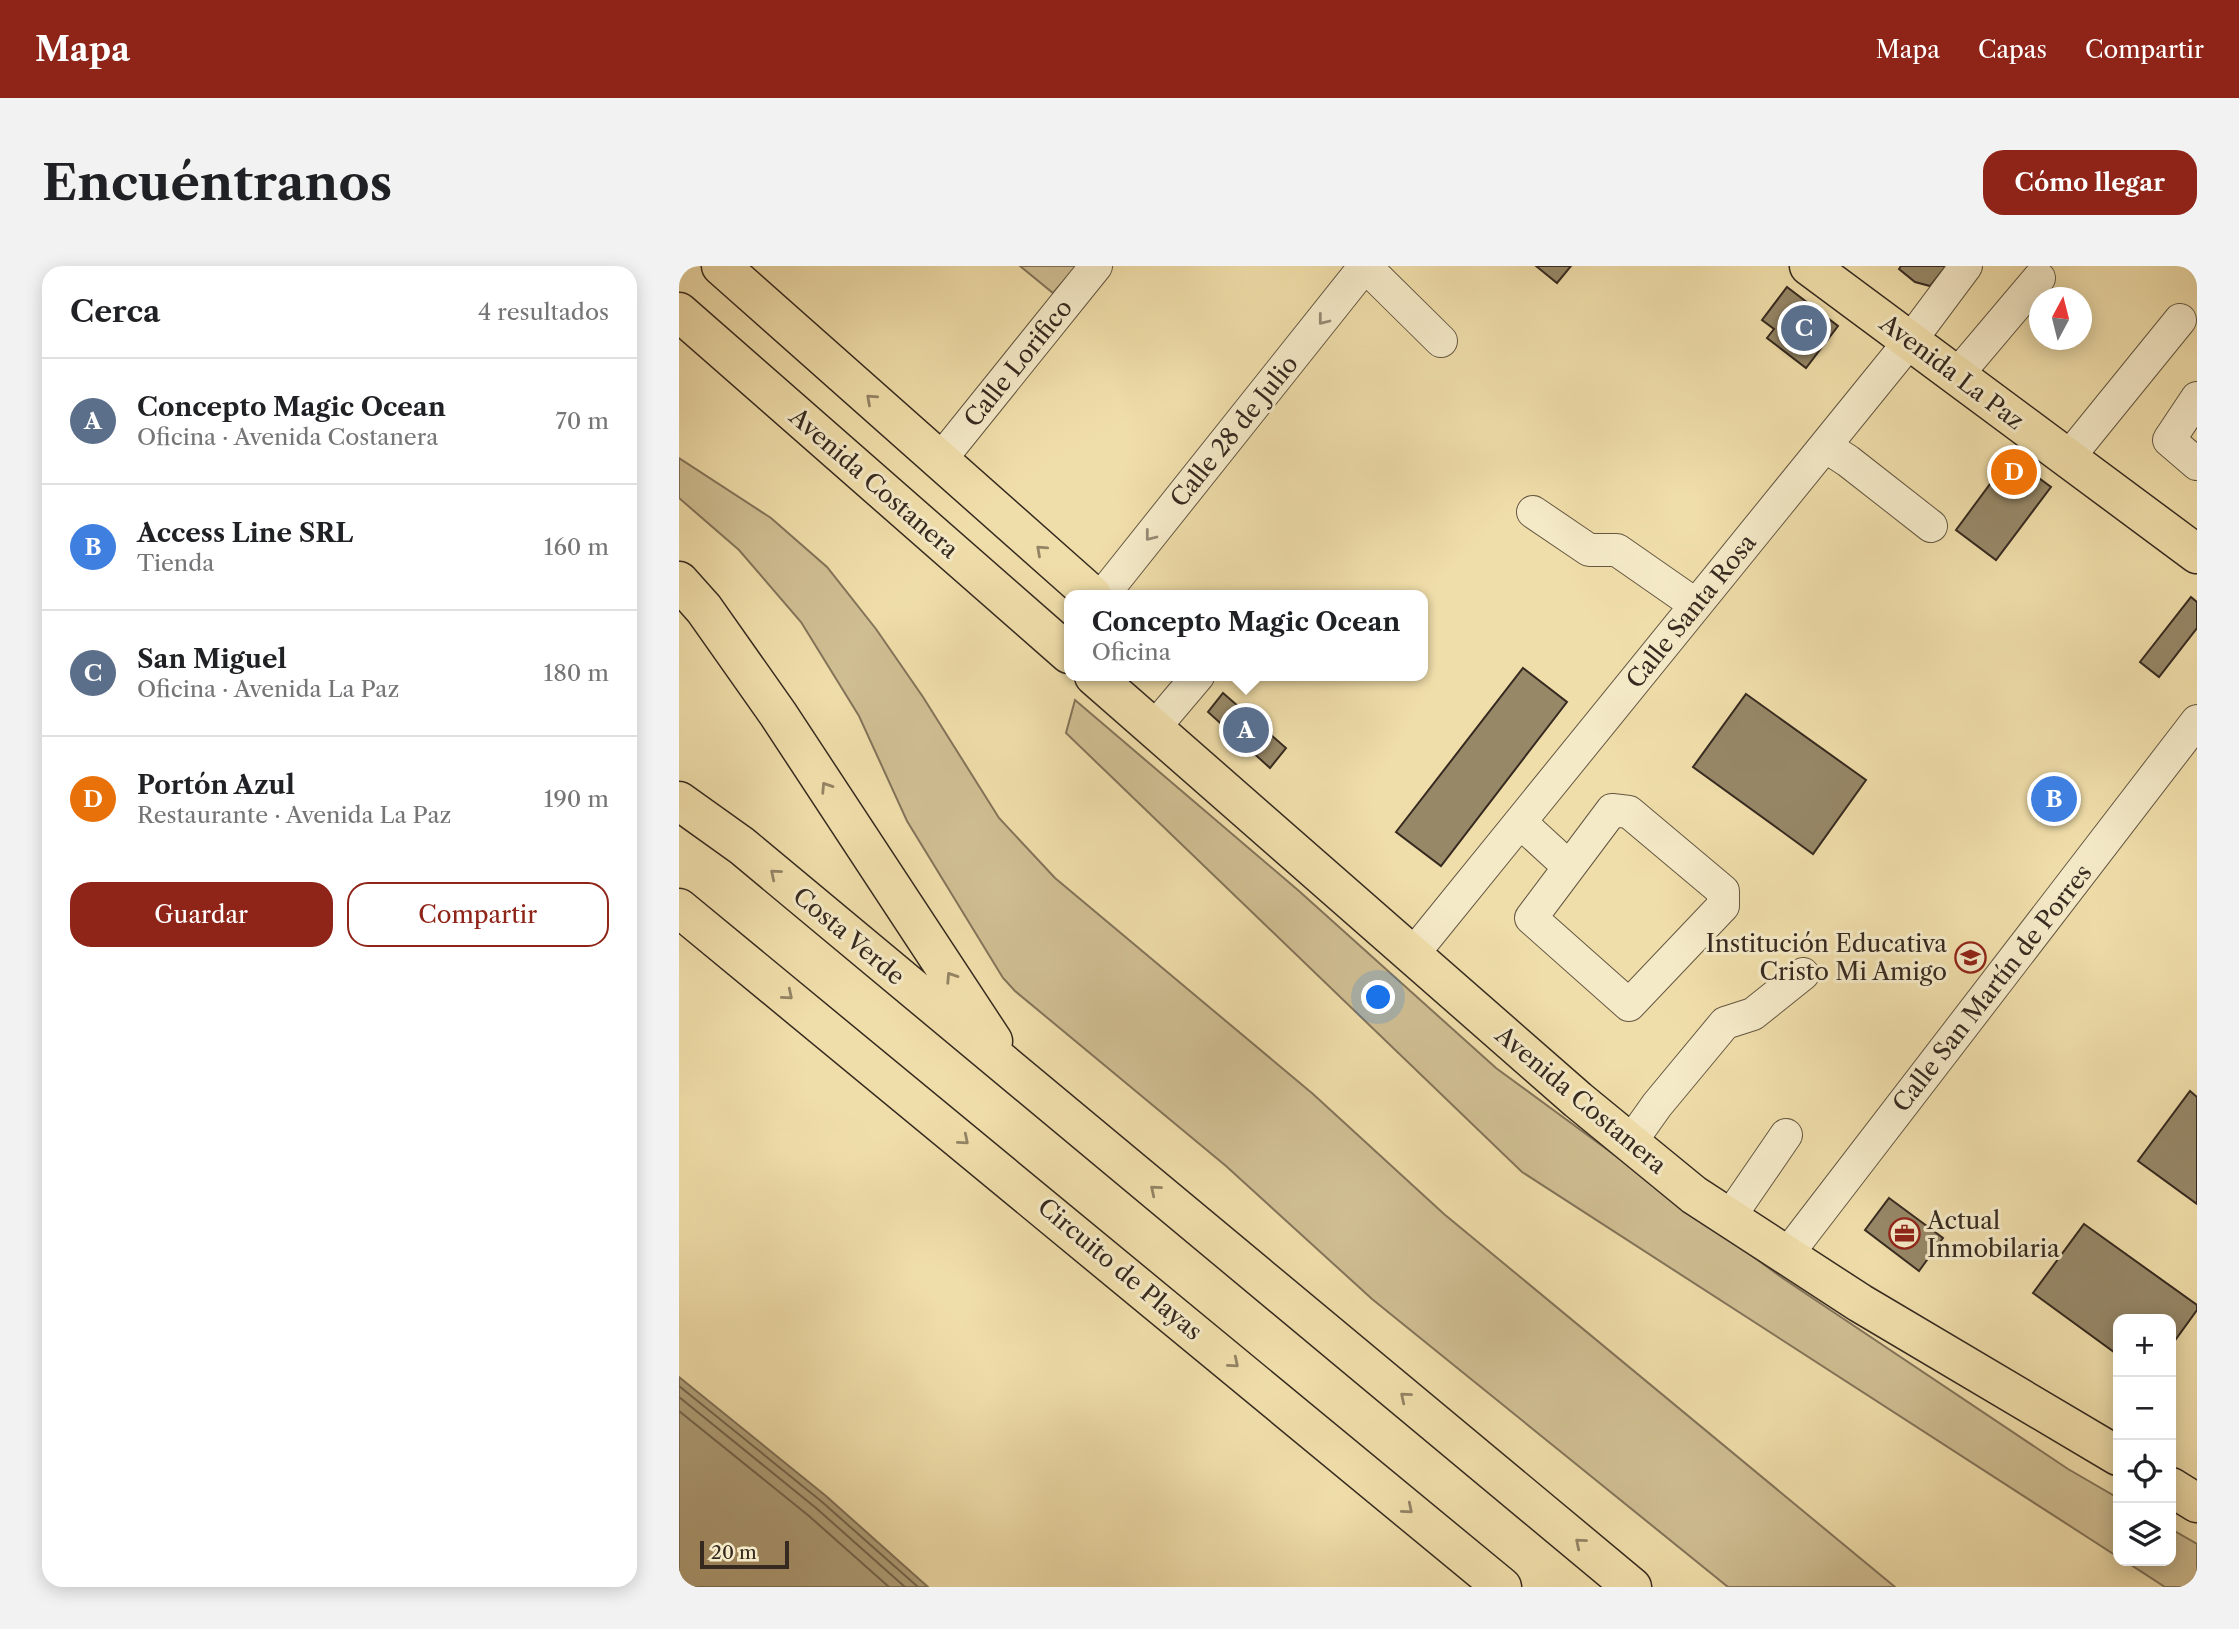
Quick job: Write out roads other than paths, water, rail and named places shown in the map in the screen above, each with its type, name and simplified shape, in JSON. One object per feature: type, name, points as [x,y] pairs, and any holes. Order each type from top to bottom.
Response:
[{"type":"main road","name":"Avenida La Paz","points":[[1809,266],[2197,554]]},
{"type":"main road","points":[[737,271],[940,460],[1086,590]]},
{"type":"main road","name":"Avenida Costanera","points":[[679,312],[1064,643]]},
{"type":"main road","points":[[679,581],[704,609],[778,714],[1015,1075],[1632,1587]]},
{"type":"main road","name":"Avenida Costanera","points":[[1100,681],[1630,1143],[1694,1195],[1786,1256],[2113,1453]]},
{"type":"main road","name":"Costa Verde","points":[[679,801],[742,846],[1015,1075]]},
{"type":"main road","name":"Circuito de Playas","points":[[679,908],[736,952],[1502,1587]]},
{"type":"main road","points":[[2176,1490],[2197,1503]]},
{"type":"street","name":"Calle Lorifico","points":[[940,460],[1096,266]]},
{"type":"street","points":[[1365,266],[1441,341]]},
{"type":"street","name":"Calle 28 de Julio","points":[[1108,590],[1365,266]]},
{"type":"street","name":"Calle Santa Rosa","points":[[1413,954],[1910,341],[1966,266]]},
{"type":"street","points":[[1957,376],[2039,278]]},
{"type":"street","points":[[2068,458],[2180,320]]},
{"type":"street","points":[[2197,398],[2169,440],[2197,464]]},
{"type":"street","points":[[1825,446],[1931,526]]},
{"type":"street","points":[[1533,512],[1589,550],[1617,550],[1696,604]]},
{"type":"street","points":[[1154,727],[1194,681]]},
{"type":"street","name":"Calle San Martín de Porres","points":[[1786,1256],[2197,721]]},
{"type":"street","points":[[1623,810],[1723,891],[1724,903],[1631,1004],[1627,1005],[1532,921],[1532,916],[1568,866],[1608,813],[1623,810]]},
{"type":"street","points":[[1520,822],[1568,866]]},
{"type":"street","points":[[1630,1143],[1657,1105],[1725,1023],[1753,1014],[1803,974]]},
{"type":"street","points":[[1729,1218],[1786,1135]]},
{"type":"water","points":[[679,1377],[826,1496],[928,1587],[679,1587]]},
{"type":"place","name":"San Miguel","points":[[1804,328]]},
{"type":"place","name":"Portón Azul","points":[[2014,472]]},
{"type":"place","name":"Concepto Magic Ocean","points":[[1246,730]]},
{"type":"place","name":"Access Line SRL","points":[[2054,799]]},
{"type":"place","name":"Institución Educativa Cristo Mi Amigo","points":[[1970,957]]},
{"type":"place","name":"Actual Inmobilaria","points":[[1904,1234]]}]
